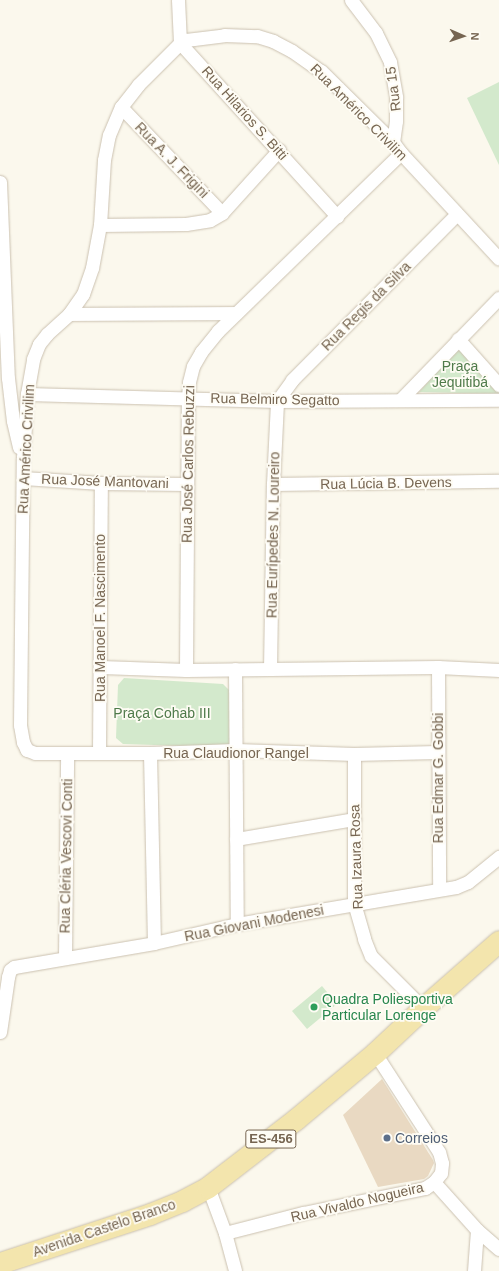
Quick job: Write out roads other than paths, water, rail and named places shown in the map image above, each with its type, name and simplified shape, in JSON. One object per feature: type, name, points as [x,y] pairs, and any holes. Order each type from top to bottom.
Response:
[{"type":"main road","name":"Avenida Castelo Branco","points":[[0,1263],[150,1214],[182,1201],[208,1187],[296,1120],[375,1053],[423,1008],[499,941]]},
{"type":"street","points":[[178,0],[180,43]]},
{"type":"street","name":"Rua 15","points":[[351,0],[376,33],[390,62],[396,98],[396,121],[393,142]]},
{"type":"street","name":"Rua Américo Crivilim","points":[[35,753],[25,748],[20,725],[23,458],[27,394],[33,359],[39,344],[47,334],[69,314],[82,294],[92,268],[100,225],[106,148],[109,135],[121,107],[138,86],[180,43],[200,37],[224,35],[257,36],[273,41],[292,51],[321,70],[393,142],[401,153],[499,259]]},
{"type":"street","name":"Rua Hilarios S. Bitti","points":[[180,43],[279,150],[337,216]]},
{"type":"street","name":"Rua A. J. Frigini","points":[[121,107],[222,212]]},
{"type":"street","points":[[100,225],[186,224],[210,220],[222,212],[279,150]]},
{"type":"street","name":"Rua José Carlos Rebuzzi","points":[[186,670],[188,382],[193,366],[201,352],[218,331],[401,153]]},
{"type":"street","points":[[0,182],[8,378],[13,420],[23,458]]},
{"type":"street","name":"Rua Regis da Silva","points":[[277,401],[292,380],[457,214]]},
{"type":"street","points":[[401,399],[499,298]]},
{"type":"street","points":[[69,314],[236,313]]},
{"type":"street","points":[[458,339],[499,385]]},
{"type":"street","name":"Rua Belmiro Segatto","points":[[27,394],[277,401],[401,399],[499,400]]},
{"type":"street","name":"Rua Eurípedes N. Loureiro","points":[[270,669],[273,484],[277,401]]},
{"type":"street","name":"Rua José Mantovani","points":[[23,478],[100,483],[187,484]]},
{"type":"street","name":"Rua Lúcia B. Devens","points":[[273,484],[499,481]]},
{"type":"street","name":"Rua Manoel F. Nascimento","points":[[99,752],[101,667],[100,483]]},
{"type":"street","points":[[101,667],[186,670],[438,667],[499,670]]},
{"type":"street","name":"Rua Edmar G. Gobbi","points":[[438,667],[437,752],[439,889]]},
{"type":"street","points":[[235,669],[237,924]]},
{"type":"street","name":"Rua Claudionor Rangel","points":[[35,753],[150,753],[236,750],[354,754],[437,752]]},
{"type":"street","name":"Rua Cléria Vescovi Conti","points":[[65,958],[67,753]]},
{"type":"street","points":[[150,753],[154,943]]},
{"type":"street","name":"Rua Izaura Rosa","points":[[354,754],[354,903],[364,939],[371,956],[423,1008]]},
{"type":"street","points":[[236,839],[354,819]]},
{"type":"street","name":"Rua Giovani Modenesi","points":[[0,1032],[8,977],[10,970],[14,967],[154,943],[237,924],[354,903],[456,887],[468,882],[499,857]]},
{"type":"street","name":"Rua Vivaldo Nogueira","points":[[225,1233],[302,1214],[425,1188],[434,1182],[441,1173],[442,1163],[438,1152],[375,1053]]},
{"type":"street","points":[[434,1182],[478,1230],[499,1249]]},
{"type":"street","points":[[208,1187],[225,1233],[235,1271]]},
{"type":"street","points":[[474,1271],[478,1230]]},
{"type":"place","name":"Quadra Poliesportiva Particular Lorenge","points":[[314,1007]]},
{"type":"place","name":"Correios","points":[[387,1138]]},
{"type":"park label","name":"Praça Jequitibá","points":[[460,374]]},
{"type":"park label","name":"Praça Cohab III","points":[[162,713]]}]
